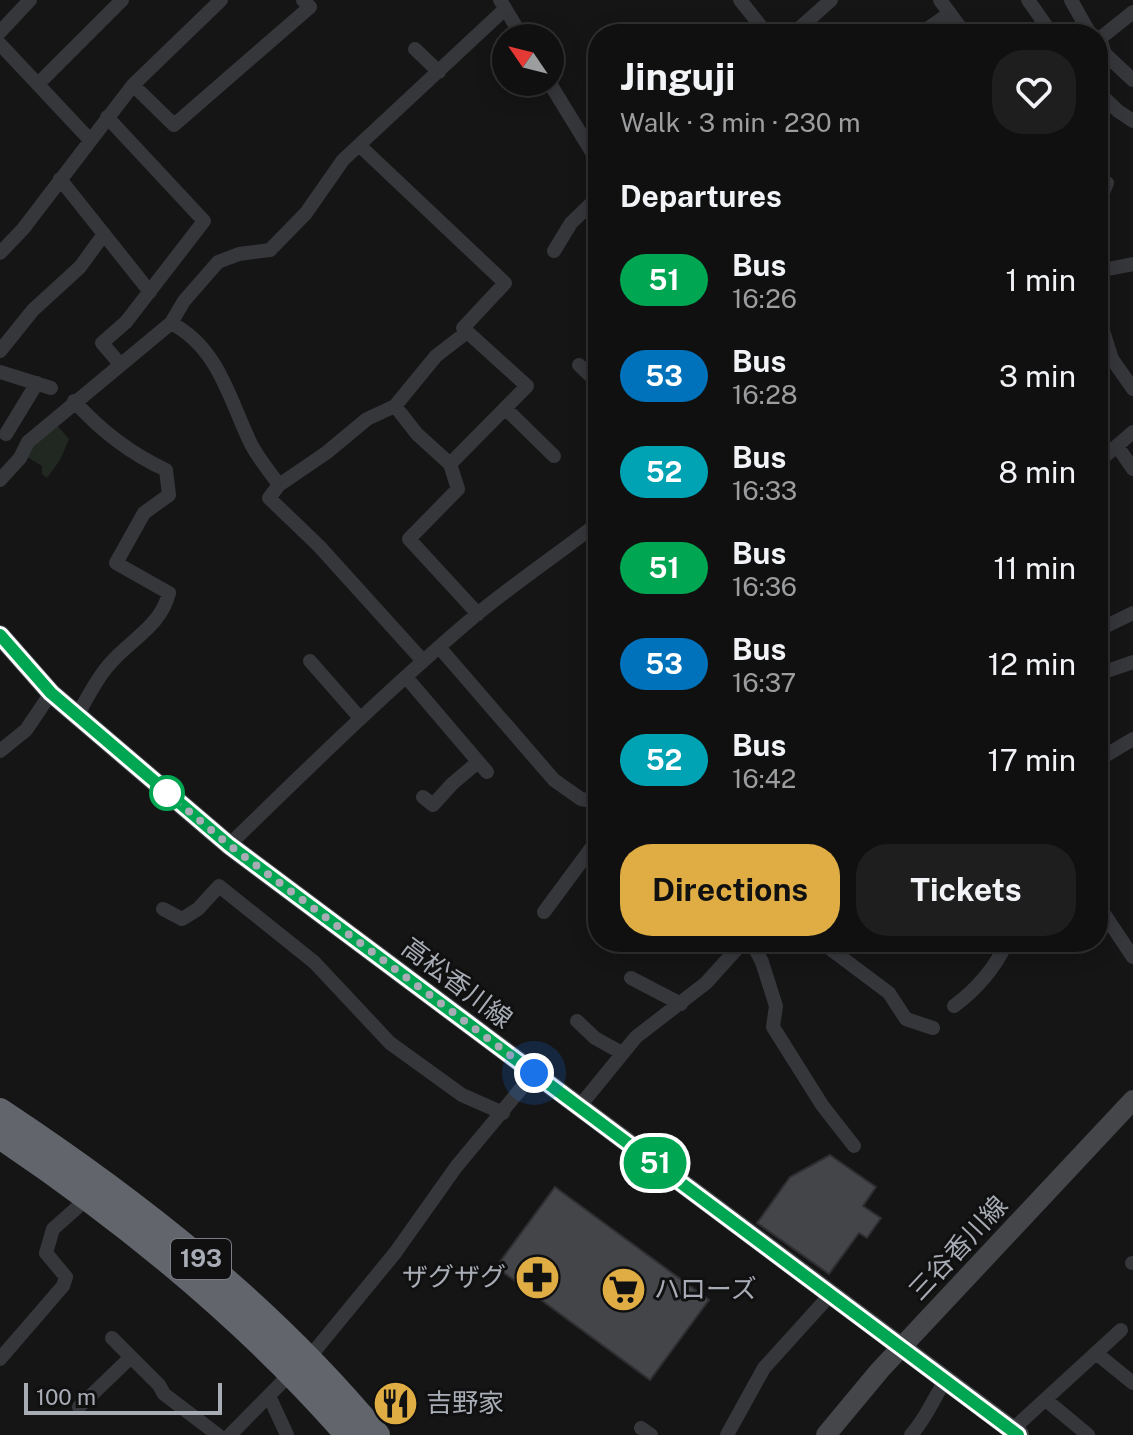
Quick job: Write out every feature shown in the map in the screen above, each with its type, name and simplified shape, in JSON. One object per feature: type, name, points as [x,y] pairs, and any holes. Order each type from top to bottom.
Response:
[{"type":"highway","name":"193","points":[[0,1111],[177,1238],[246,1299],[300,1366],[348,1435]]},
{"type":"highway","name":"193","points":[[0,1136],[89,1197],[163,1254],[232,1315],[300,1366],[377,1435]]},
{"type":"main road","name":"高松香川線","points":[[0,635],[51,693],[229,845],[1015,1432]]},
{"type":"main road","name":"三谷香川線","points":[[826,1435],[901,1347],[1133,1100]]},
{"type":"street","points":[[0,31],[30,0]]},
{"type":"street","points":[[38,84],[122,0]]},
{"type":"street","points":[[0,253],[23,229],[133,85],[221,0]]},
{"type":"street","points":[[133,85],[174,125],[310,7],[303,0]]},
{"type":"street","points":[[740,0],[759,24]]},
{"type":"street","points":[[804,24],[831,0]]},
{"type":"street","points":[[940,0],[958,24]]},
{"type":"street","points":[[1028,0],[1045,24]]},
{"type":"street","points":[[1071,0],[1087,24]]},
{"type":"street","points":[[0,480],[20,458],[28,442],[171,323],[184,301],[218,262],[239,254],[270,250],[306,213],[343,160],[439,72],[502,3],[515,24]]},
{"type":"street","points":[[1108,30],[1133,12]]},
{"type":"street","points":[[934,24],[950,13]]},
{"type":"street","points":[[0,44],[90,140]]},
{"type":"street","points":[[415,49],[439,72]]},
{"type":"street","points":[[1108,57],[1133,80]]},
{"type":"street","points":[[558,96],[588,146]]},
{"type":"street","points":[[1108,102],[1133,121]]},
{"type":"street","points":[[107,117],[204,221],[126,322],[102,343],[120,364]]},
{"type":"street","points":[[359,145],[505,283],[463,328],[527,386],[450,464]]},
{"type":"street","points":[[60,179],[150,292]]},
{"type":"street","points":[[554,251],[571,223],[588,207]]},
{"type":"street","points":[[0,351],[33,310],[80,267],[104,234]]},
{"type":"street","points":[[1108,269],[1133,264]]},
{"type":"street","points":[[171,323],[183,329],[219,369],[251,445],[279,485]]},
{"type":"street","points":[[423,661],[319,546],[269,498],[279,485],[326,453],[367,419],[395,406],[436,356],[467,332]]},
{"type":"street","points":[[1108,346],[1112,359],[1133,389]]},
{"type":"street","points":[[1108,361],[1112,359]]},
{"type":"street","points":[[579,365],[588,374]]},
{"type":"street","points":[[0,372],[44,386],[6,434]]},
{"type":"street","points":[[74,401],[99,428],[124,448],[166,470],[169,495],[144,513],[116,563],[169,593],[165,606],[156,622],[110,663],[77,716]]},
{"type":"street","points":[[395,406],[417,434],[450,464],[458,489],[409,539],[478,614]]},
{"type":"street","points":[[505,408],[554,456]]},
{"type":"street","points":[[1108,454],[1133,432]]},
{"type":"street","points":[[1117,446],[1133,469]]},
{"type":"street","points":[[229,845],[423,661],[478,614],[588,531]]},
{"type":"street","points":[[1108,625],[1133,613]]},
{"type":"street","points":[[439,647],[554,780],[581,799],[588,800]]},
{"type":"street","points":[[310,661],[360,718]]},
{"type":"street","points":[[1110,670],[1133,662]]},
{"type":"street","points":[[406,677],[482,767],[452,784],[433,805],[423,797]]},
{"type":"street","points":[[0,751],[26,730],[51,693]]},
{"type":"street","points":[[1108,754],[1133,739]]},
{"type":"street","points":[[544,912],[588,853]]},
{"type":"street","points":[[163,909],[182,919],[198,909],[219,886],[314,962],[390,1043],[462,1095],[503,1113]]},
{"type":"street","points":[[1108,920],[1133,957]]},
{"type":"street","points":[[579,1107],[636,1037],[706,983],[734,952]]},
{"type":"street","points":[[757,952],[776,1006],[773,1027],[822,1105],[854,1146]]},
{"type":"street","points":[[834,952],[889,993],[906,1019],[933,1028]]},
{"type":"street","points":[[954,1006],[970,994],[998,963],[1003,952]]},
{"type":"street","points":[[631,978],[681,1004]]},
{"type":"street","points":[[577,1021],[595,1038],[622,1053]]},
{"type":"street","points":[[230,1435],[300,1366],[395,1253],[456,1167],[534,1073]]},
{"type":"street","points":[[0,1359],[63,1286],[66,1277],[46,1253],[53,1229],[89,1197]]},
{"type":"street","points":[[727,1435],[764,1368],[831,1294]]},
{"type":"street","points":[[1015,1432],[1121,1330]]},
{"type":"street","points":[[112,1338],[159,1385],[164,1394],[218,1435]]},
{"type":"street","points":[[1096,1353],[1133,1383]]},
{"type":"street","points":[[79,1407],[131,1357]]},
{"type":"street","points":[[911,1435],[927,1418],[930,1404],[945,1381]]},
{"type":"street","points":[[269,1396],[287,1435]]},
{"type":"street","points":[[1046,1400],[1088,1435]]},
{"type":"shaded area","points":[[54,422],[69,439],[60,460],[47,478],[42,474],[42,466],[24,455]]},
{"type":"building","points":[[830,1155],[876,1187],[863,1206],[881,1218],[867,1238],[859,1233],[829,1274],[757,1223],[790,1177]]},
{"type":"building","points":[[555,1187],[709,1300],[650,1380],[496,1267]]},
{"type":"bus line","name":"51","points":[[0,635],[51,693],[229,845],[1018,1435]]},
{"type":"place","name":"ザグザグ","points":[[537,1277]]},
{"type":"place","name":"ハローズ","points":[[623,1289]]},
{"type":"place","name":"吉野家","points":[[395,1403]]},
{"type":"route","points":[[167,793],[229,845],[534,1073]]}]
